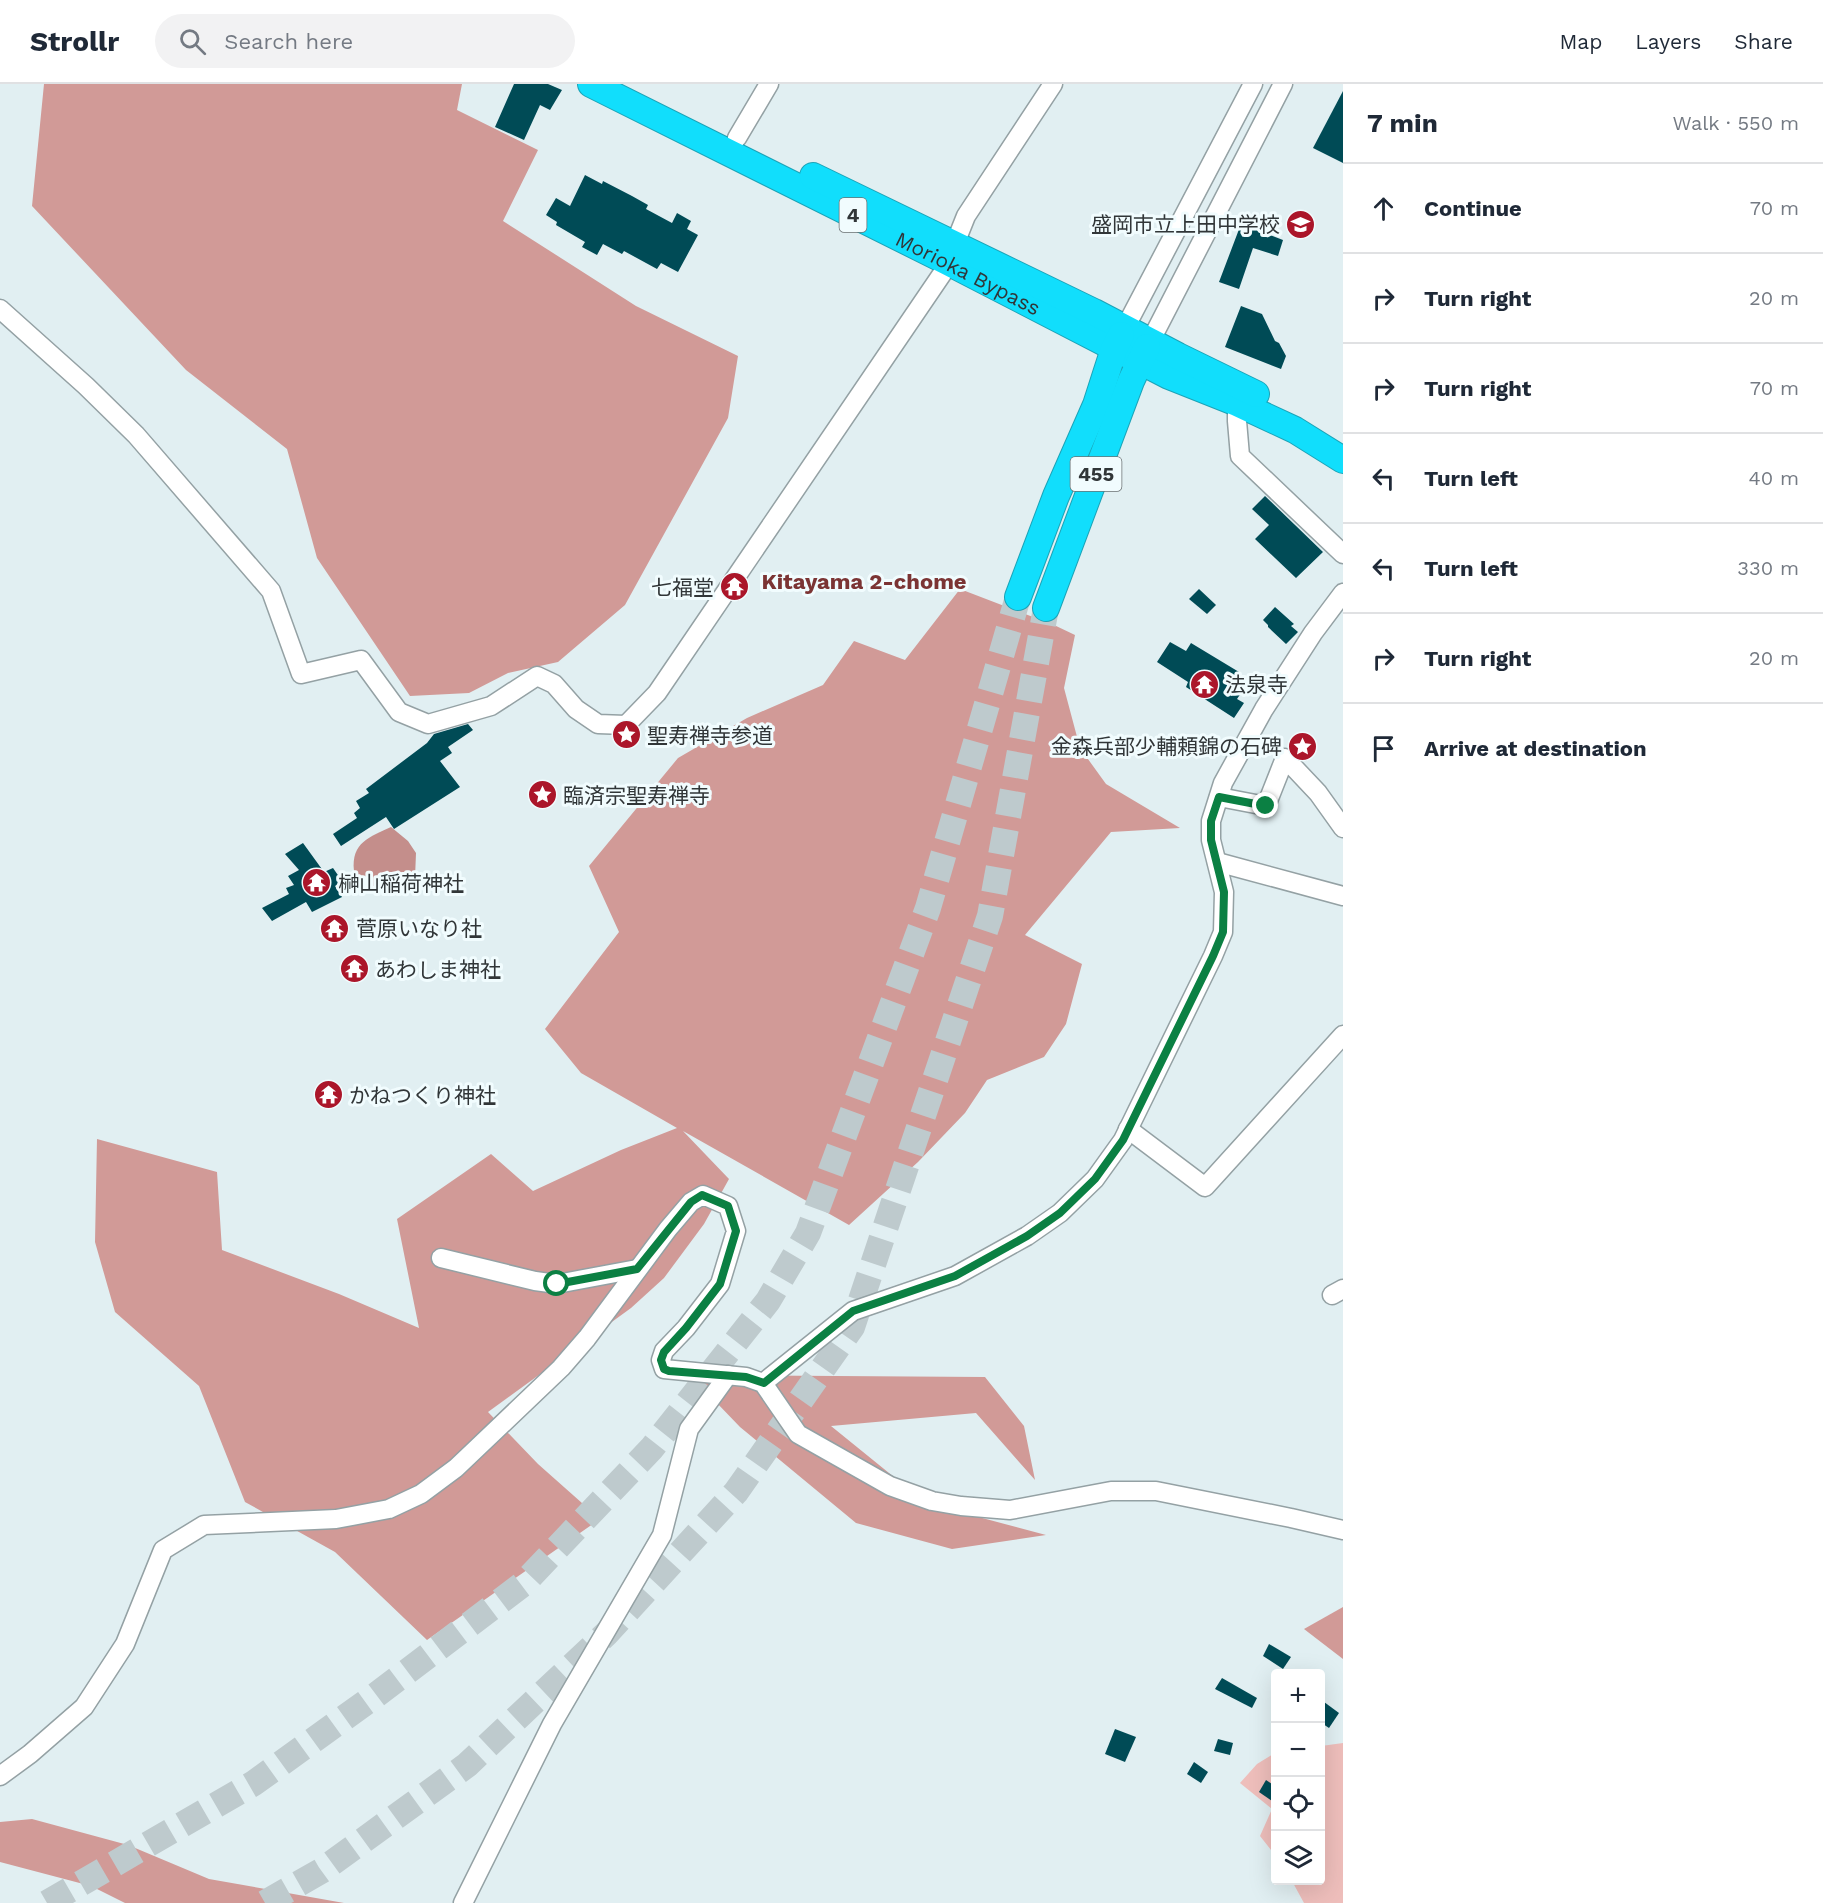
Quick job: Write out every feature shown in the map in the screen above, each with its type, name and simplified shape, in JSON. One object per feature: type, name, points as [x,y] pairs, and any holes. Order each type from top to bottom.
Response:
[{"type":"highway","name":"Morioka Bypass","points":[[591,84],[952,253]]},
{"type":"highway","name":"Morioka Bypass","points":[[628,84],[737,138],[1119,339],[1264,398],[1343,442]]},
{"type":"highway","name":"455","points":[[1018,597],[1056,496],[1096,405],[1119,339]]},
{"type":"highway","name":"Morioka Bypass","points":[[1145,351],[1169,376],[1238,403],[1295,429],[1343,460]]},
{"type":"highway","name":"455","points":[[1046,608],[1145,351]]},
{"type":"street","points":[[737,138],[769,84]]},
{"type":"street","points":[[0,309],[86,386],[136,435],[271,591],[301,674],[361,660],[399,712],[429,724],[491,706],[537,676],[554,684],[576,709],[598,724],[626,725],[657,693],[944,271],[966,216],[1053,84]]},
{"type":"street","points":[[1119,339],[1253,84]]},
{"type":"street","points":[[1145,351],[1283,84]]},
{"type":"street","points":[[1238,403],[1240,456],[1343,554]]},
{"type":"street","points":[[764,1383],[853,1311],[955,1276],[1027,1236],[1060,1213],[1095,1179],[1123,1140],[1223,932],[1224,892],[1211,840],[1211,821],[1223,783],[1264,709],[1313,633],[1343,593]]},
{"type":"street","points":[[1219,797],[1266,806],[1284,758],[1318,793],[1343,828]]},
{"type":"street","points":[[1217,862],[1343,896]]},
{"type":"street","points":[[1312,887],[1343,903]]},
{"type":"street","points":[[1128,1129],[1205,1187],[1343,1035]]},
{"type":"street","points":[[0,1776],[30,1754],[84,1707],[124,1644],[163,1550],[204,1525],[336,1519],[389,1509],[421,1494],[456,1468],[561,1368],[587,1338],[637,1269],[691,1202],[702,1195],[728,1206],[736,1231],[720,1284],[664,1352],[661,1360],[664,1369],[746,1377],[764,1383],[798,1434],[890,1486],[932,1501],[1010,1510],[1111,1491],[1156,1491],[1343,1530]]},
{"type":"street","points":[[441,1258],[535,1281],[557,1284],[637,1269]]},
{"type":"street","points":[[463,1903],[552,1724],[662,1535],[689,1429],[728,1375]]},
{"type":"shaded area","points":[[44,84],[462,84],[457,110],[538,150],[503,221],[636,306],[738,356],[728,418],[625,605],[558,662],[508,673],[469,693],[410,696],[317,558],[287,449],[186,370],[32,206]]},
{"type":"shaded area","points":[[960,589],[1075,635],[1064,688],[1080,748],[1106,784],[1180,828],[1111,832],[1025,935],[1082,964],[1066,1024],[1044,1057],[987,1080],[965,1113],[918,1162],[849,1225],[683,1131],[729,1179],[704,1224],[664,1278],[631,1308],[488,1412],[538,1464],[600,1519],[427,1640],[335,1552],[245,1502],[199,1386],[115,1312],[95,1242],[97,1139],[217,1172],[222,1250],[339,1294],[419,1328],[397,1219],[491,1154],[533,1191],[621,1150],[677,1128],[581,1073],[545,1029],[619,932],[589,866],[678,758],[747,718],[823,685],[854,641],[905,660]]},
{"type":"shaded area","points":[[391,827],[408,841],[416,853],[415,878],[419,890],[414,892],[401,885],[389,884],[364,894],[357,890],[354,871],[356,853],[369,838]]},
{"type":"shaded area","points":[[690,1375],[985,1377],[1024,1426],[1035,1480],[976,1413],[831,1426],[926,1503],[1046,1535],[952,1549],[856,1523],[740,1427]]},
{"type":"shaded area","points":[[1343,1607],[1343,1659],[1304,1629]]},
{"type":"shaded area","points":[[1343,1743],[1343,1903],[1304,1903],[1294,1885],[1325,1885],[1325,1745]]},
{"type":"shaded area","points":[[1271,1755],[1271,1808],[1240,1783],[1257,1764]]},
{"type":"shaded area","points":[[1271,1811],[1271,1850],[1260,1836]]},
{"type":"shaded area","points":[[32,1819],[128,1845],[209,1879],[344,1903],[125,1903],[91,1886],[0,1862],[0,1822]]},
{"type":"building","points":[[514,84],[548,84],[562,90],[550,110],[540,105],[524,140],[495,127]]},
{"type":"building","points":[[1343,91],[1343,163],[1313,148]]},
{"type":"building","points":[[585,175],[602,184],[603,181],[632,196],[648,205],[646,209],[672,223],[677,213],[691,221],[687,229],[698,235],[678,272],[661,263],[657,269],[624,251],[622,254],[603,244],[597,255],[582,247],[585,242],[556,225],[557,222],[546,215],[556,198],[570,206]]},
{"type":"building","points":[[1241,224],[1283,240],[1278,256],[1253,248],[1239,289],[1219,282]]},
{"type":"building","points":[[1241,306],[1262,314],[1275,341],[1279,343],[1286,356],[1281,369],[1225,347]]},
{"type":"building","points":[[1265,496],[1323,552],[1296,578],[1255,539],[1269,525],[1252,509]]},
{"type":"building","points":[[1199,589],[1216,605],[1207,614],[1189,599]]},
{"type":"building","points":[[1275,607],[1294,624],[1291,626],[1298,632],[1286,644],[1263,620]]},
{"type":"building","points":[[1170,642],[1186,651],[1191,643],[1239,672],[1237,677],[1247,684],[1237,699],[1244,703],[1234,718],[1186,687],[1188,682],[1157,662]]},
{"type":"building","points":[[468,724],[473,730],[448,747],[452,753],[440,761],[460,787],[394,829],[386,817],[341,846],[333,834],[357,818],[354,813],[360,808],[356,801],[369,793],[366,789],[427,743],[434,734]]},
{"type":"building","name":"榊山稲荷神社","points":[[303,843],[324,872],[333,868],[342,881],[335,886],[342,897],[312,912],[306,902],[272,921],[262,908],[289,894],[286,888],[294,885],[288,876],[299,870],[285,854]]},
{"type":"building","points":[[1269,1644],[1291,1657],[1283,1669],[1263,1656]]},
{"type":"building","points":[[1222,1678],[1257,1698],[1252,1708],[1215,1689]]},
{"type":"building","points":[[1325,1703],[1339,1713],[1329,1728],[1325,1725]]},
{"type":"building","points":[[1115,1729],[1136,1737],[1125,1762],[1105,1754]]},
{"type":"building","points":[[1218,1739],[1233,1743],[1230,1755],[1214,1751]]},
{"type":"building","points":[[1194,1762],[1208,1772],[1201,1783],[1187,1774]]},
{"type":"building","points":[[1266,1780],[1271,1783],[1271,1800],[1259,1792]]},
{"type":"tunnel","points":[[47,1903],[254,1783],[376,1695],[523,1584],[652,1448],[768,1301],[808,1233],[928,908],[1018,597]]},
{"type":"tunnel","points":[[265,1903],[321,1871],[467,1765],[607,1633],[736,1492],[852,1327],[990,916],[1046,608]]},
{"type":"place","name":"盛岡市立上田中学校","points":[[1301,224]]},
{"type":"place","name":"七福堂","points":[[735,587]]},
{"type":"place","name":"法泉寺","points":[[1204,684]]},
{"type":"place","name":"聖寿禅寺参道","points":[[626,735]]},
{"type":"place","name":"金森兵部少輔頼錦の石碑","points":[[1303,746]]},
{"type":"place","name":"臨済宗聖寿禅寺","points":[[542,795]]},
{"type":"place","name":"榊山稲荷神社","points":[[317,883]]},
{"type":"place","name":"菅原いなり社","points":[[335,928]]},
{"type":"place","name":"あわしま神社","points":[[354,969]]},
{"type":"place","name":"かねつくり神社","points":[[328,1095]]},
{"type":"district","name":"Kitayama 2-chome","points":[[864,581]]},
{"type":"route","points":[[557,1284],[637,1269],[691,1202],[702,1195],[728,1206],[736,1231],[720,1284],[664,1352],[661,1360],[664,1369],[669,1371],[746,1377],[764,1383],[853,1311],[955,1276],[1027,1236],[1060,1213],[1095,1179],[1123,1140],[1213,956],[1223,932],[1224,892],[1211,840],[1211,821],[1219,797],[1266,806]]}]
